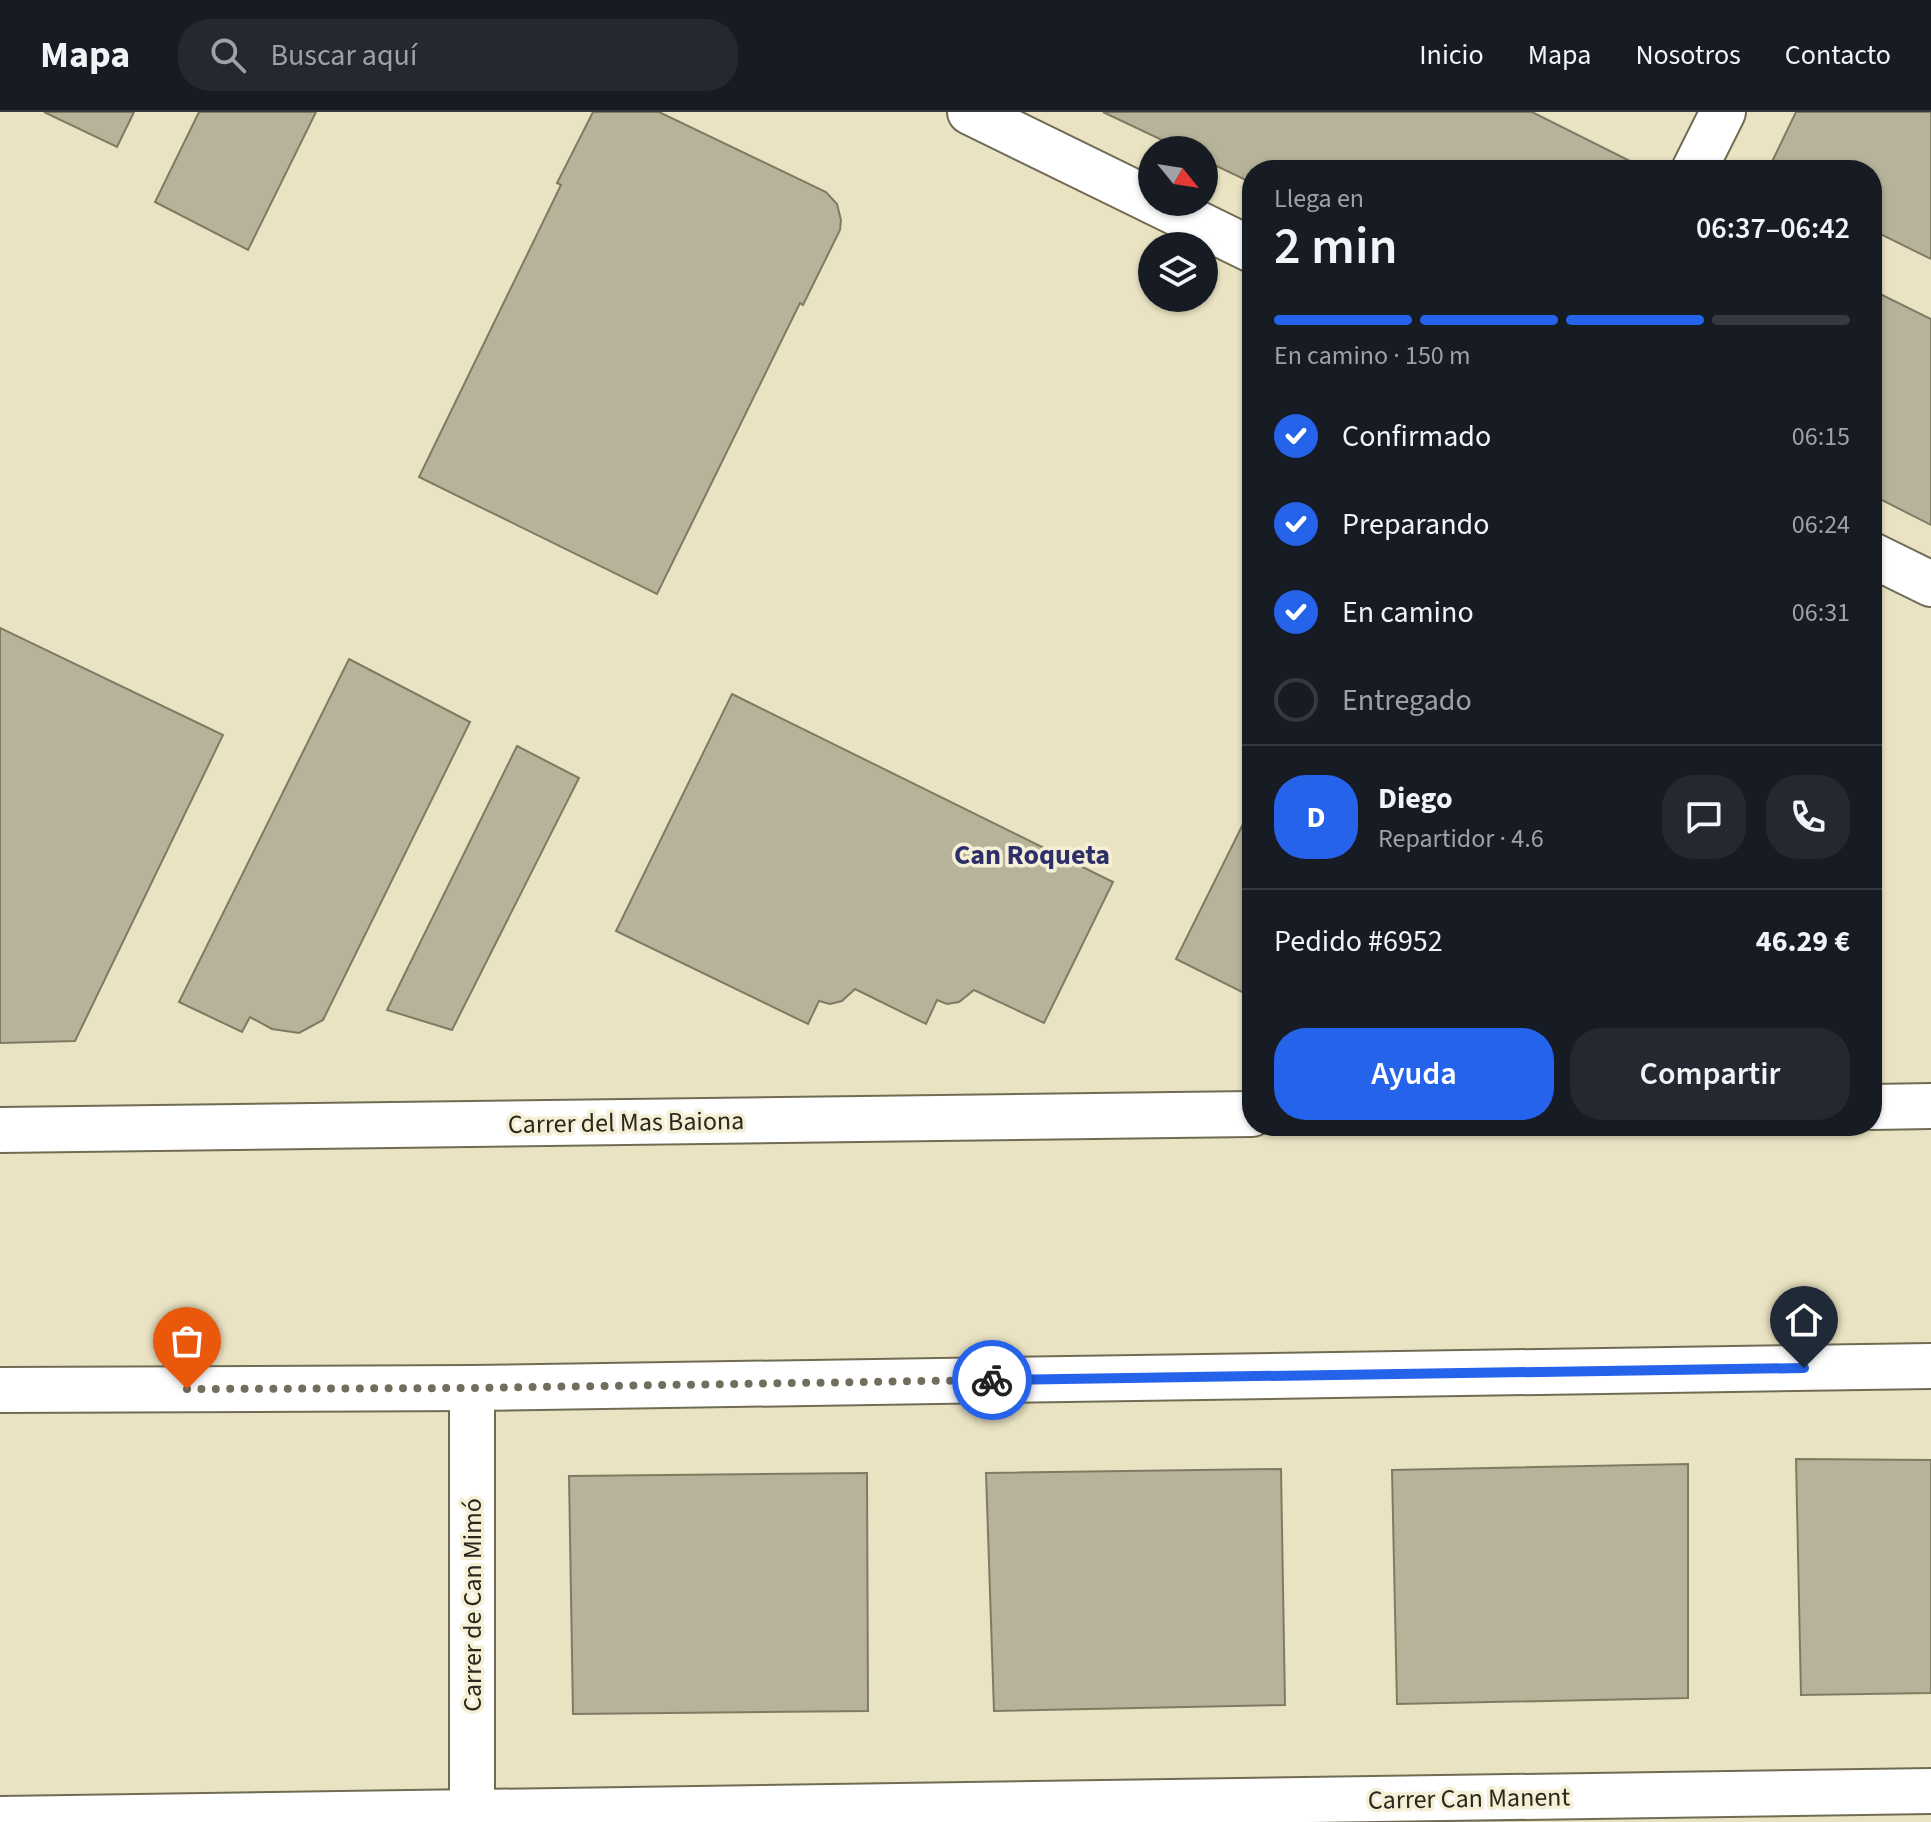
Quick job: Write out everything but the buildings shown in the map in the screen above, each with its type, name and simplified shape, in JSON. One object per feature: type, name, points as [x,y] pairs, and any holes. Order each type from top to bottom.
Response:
[{"type":"street","points":[[970,112],[1138,194]]},
{"type":"street","points":[[1699,160],[1723,112]]},
{"type":"street","points":[[1183,216],[1242,245]]},
{"type":"street","points":[[1882,560],[1931,584]]},
{"type":"street","points":[[1882,1107],[1931,1106]]},
{"type":"street","name":"Carrer del Mas Baiona","points":[[0,1130],[1242,1114]]},
{"type":"street","points":[[0,1390],[472,1388],[1931,1366]]},
{"type":"street","name":"Carrer de Can Mimó","points":[[472,1388],[472,1817]]},
{"type":"street","name":"Carrer Can Manent","points":[[0,1819],[1631,1809],[1931,1791]]},
{"type":"shaded area","points":[[0,112],[1931,112],[1931,1822],[0,1822]]},
{"type":"way so far","points":[[187,1389],[992,1380]]},
{"type":"district","name":"Can Roqueta","points":[[1032,854]]},
{"type":"route","points":[[992,1380],[1804,1368]]}]
